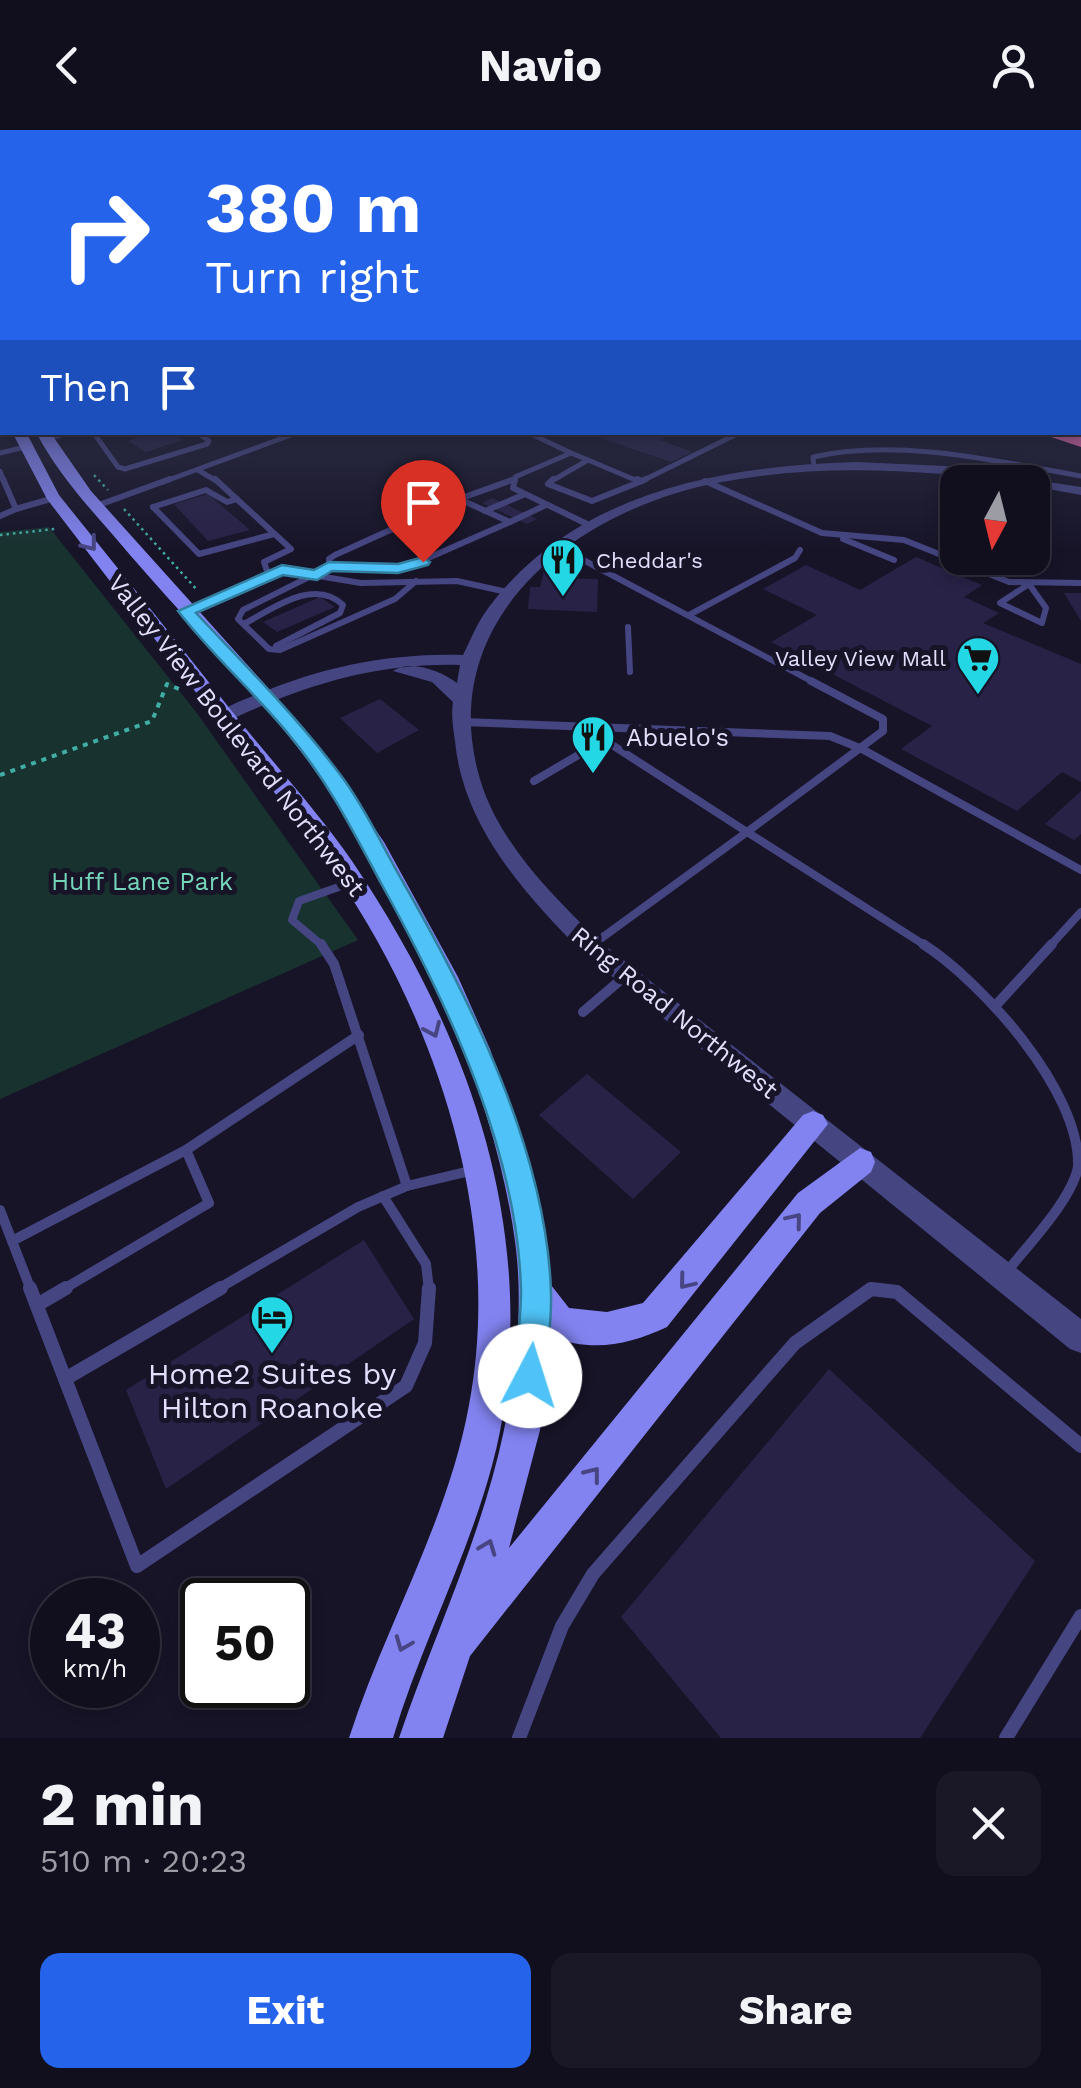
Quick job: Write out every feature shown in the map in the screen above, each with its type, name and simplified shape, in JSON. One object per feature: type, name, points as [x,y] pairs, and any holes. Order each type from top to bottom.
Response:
[{"type":"main road","name":"Valley View Boulevard Northwest","points":[[36,437],[54,498],[353,882],[408,976],[438,1041],[466,1114],[481,1168],[495,1240],[498,1287],[496,1349],[485,1416],[466,1487],[383,1697],[371,1738]]},
{"type":"main road","name":"Valley View Boulevard Northwest","points":[[36,437],[186,611],[269,700],[338,786],[397,886],[456,1006],[506,1139],[524,1205],[536,1292],[522,1434],[498,1521],[445,1660],[421,1738]]},
{"type":"main road","points":[[353,882],[361,880],[372,886],[456,1006]]},
{"type":"main road","points":[[536,1292],[558,1322],[595,1331],[634,1326],[655,1315],[813,1124]]},
{"type":"main road","points":[[445,1660],[808,1203],[860,1162]]},
{"type":"street","name":"Ring Road Northwest","points":[[1081,491],[952,470],[814,467],[705,482],[658,495],[588,525],[556,546],[507,592],[481,635],[470,666],[462,712],[467,766],[502,839],[527,878],[590,946],[1081,1338]]},
{"type":"street","points":[[226,716],[326,672],[452,651],[481,635]]},
{"type":"street","points":[[416,658],[470,666]]},
{"type":"street","points":[[269,700],[394,670],[470,666]]},
{"type":"street","points":[[394,670],[436,675],[455,690],[462,712]]},
{"type":"lane","points":[[94,435],[118,467],[125,469],[207,444],[209,440],[202,435]]},
{"type":"lane","points":[[96,506],[291,435]]},
{"type":"lane","points":[[533,435],[642,480]]},
{"type":"lane","points":[[590,459],[550,479],[548,484],[592,502],[736,435]]},
{"type":"lane","points":[[0,453],[36,437]]},
{"type":"lane","points":[[329,567],[329,559],[335,555],[572,453]]},
{"type":"lane","points":[[814,467],[812,460],[818,455],[877,453],[974,460],[1081,476]]},
{"type":"lane","points":[[198,470],[218,482],[291,548],[264,562],[268,574]]},
{"type":"lane","points":[[0,471],[16,509]]},
{"type":"lane","points":[[512,480],[513,488],[523,494],[588,525]]},
{"type":"lane","points":[[153,507],[164,498],[218,482]]},
{"type":"lane","points":[[705,482],[894,560]]},
{"type":"lane","points":[[153,507],[206,490],[226,502],[237,499]]},
{"type":"lane","points":[[485,511],[523,494]]},
{"type":"lane","points":[[0,516],[54,498]]},
{"type":"lane","points":[[459,500],[510,522]]},
{"type":"lane","points":[[416,582],[395,599],[280,650],[269,649],[238,618],[243,610],[329,567],[410,566],[546,506]]},
{"type":"lane","points":[[153,507],[198,554],[274,534]]},
{"type":"lane","points":[[836,536],[904,540],[1009,582],[1081,583]]},
{"type":"lane","points":[[556,546],[878,713],[885,725],[862,749],[590,946]]},
{"type":"lane","points":[[690,615],[795,558],[800,550]]},
{"type":"lane","points":[[186,611],[268,574],[289,570],[361,582],[457,581],[507,592]]},
{"type":"lane","points":[[1029,584],[1046,608],[1042,623],[1000,602],[1029,584]]},
{"type":"lane","points":[[244,624],[313,592],[330,592],[343,604],[340,613],[269,649]]},
{"type":"lane","points":[[628,627],[630,672]]},
{"type":"lane","points":[[462,712],[586,728],[830,736],[862,749],[1081,870]]},
{"type":"lane","points":[[586,728],[937,953],[998,1003],[1065,1097],[1076,1128],[1078,1168],[1060,1203],[1003,1276]]},
{"type":"lane","points":[[534,781],[604,740]]},
{"type":"lane","points":[[353,882],[300,901],[292,920],[326,948],[359,1034],[407,1186]]},
{"type":"lane","points":[[998,1003],[1081,913]]},
{"type":"lane","points":[[583,1012],[626,975]]},
{"type":"lane","points":[[12,1241],[186,1150],[359,1034]]},
{"type":"lane","points":[[37,1305],[209,1203],[186,1150]]},
{"type":"lane","points":[[65,1379],[358,1207],[407,1186],[481,1168]]},
{"type":"lane","points":[[0,1210],[138,1566],[406,1386],[415,1373],[427,1332],[431,1300],[428,1276],[418,1250],[383,1196]]},
{"type":"lane","points":[[519,1738],[562,1626],[593,1574],[795,1343],[871,1288],[897,1292],[1081,1446]]},
{"type":"lane","points":[[1006,1738],[1081,1616]]},
{"type":"path","points":[[88,468],[207,602]]},
{"type":"path","points":[[0,534],[53,530],[56,527],[52,520]]},
{"type":"path","points":[[0,776],[152,721],[168,684],[192,694]]},
{"type":"green space","name":"Huff Lane Park","points":[[49,527],[196,712],[358,940],[0,1099],[0,532]]},
{"type":"building","points":[[145,435],[175,435],[183,440],[146,452],[128,441]]},
{"type":"building","points":[[592,435],[671,435],[661,440],[692,452],[671,462]]},
{"type":"building","points":[[208,494],[250,530],[208,541],[174,504]]},
{"type":"building","points":[[492,498],[537,519],[527,524],[482,503]]},
{"type":"building","name":"Valley View Mall","points":[[916,557],[940,567],[940,575],[958,575],[982,585],[964,597],[999,613],[983,623],[1081,664],[1081,782],[1062,772],[1017,811],[901,749],[932,726],[771,642],[817,615],[763,589],[806,565],[860,590]]},
{"type":"building","name":"Cheddar's","points":[[544,571],[557,571],[557,578],[598,579],[597,612],[528,609],[530,587],[540,587]]},
{"type":"building","points":[[1064,593],[1081,593],[1081,621]]},
{"type":"building","points":[[320,597],[335,607],[277,632],[263,622]]},
{"type":"building","points":[[380,699],[419,730],[377,753],[340,718]]},
{"type":"building","points":[[1081,791],[1081,834],[1074,840],[1045,824]]},
{"type":"building","points":[[587,1074],[681,1152],[633,1199],[539,1115]]},
{"type":"building","name":"Home2 Suites by Hilton Roanoke","points":[[364,1240],[414,1319],[166,1489],[126,1390]]},
{"type":"building","points":[[829,1369],[1035,1561],[920,1738],[721,1738],[621,1617]]},
{"type":"place","name":"Cheddar's","points":[[563,598]]},
{"type":"place","name":"Valley View Mall","points":[[978,696]]},
{"type":"place","name":"Abuelo's","points":[[593,775]]},
{"type":"place","name":"Home2 Suites by Hilton Roanoke","points":[[272,1355]]},
{"type":"route","points":[[423,562],[398,568],[329,567],[317,575],[282,570],[186,611],[297,732],[338,786],[432,952],[502,1122],[524,1205],[536,1292],[530,1376]]}]
